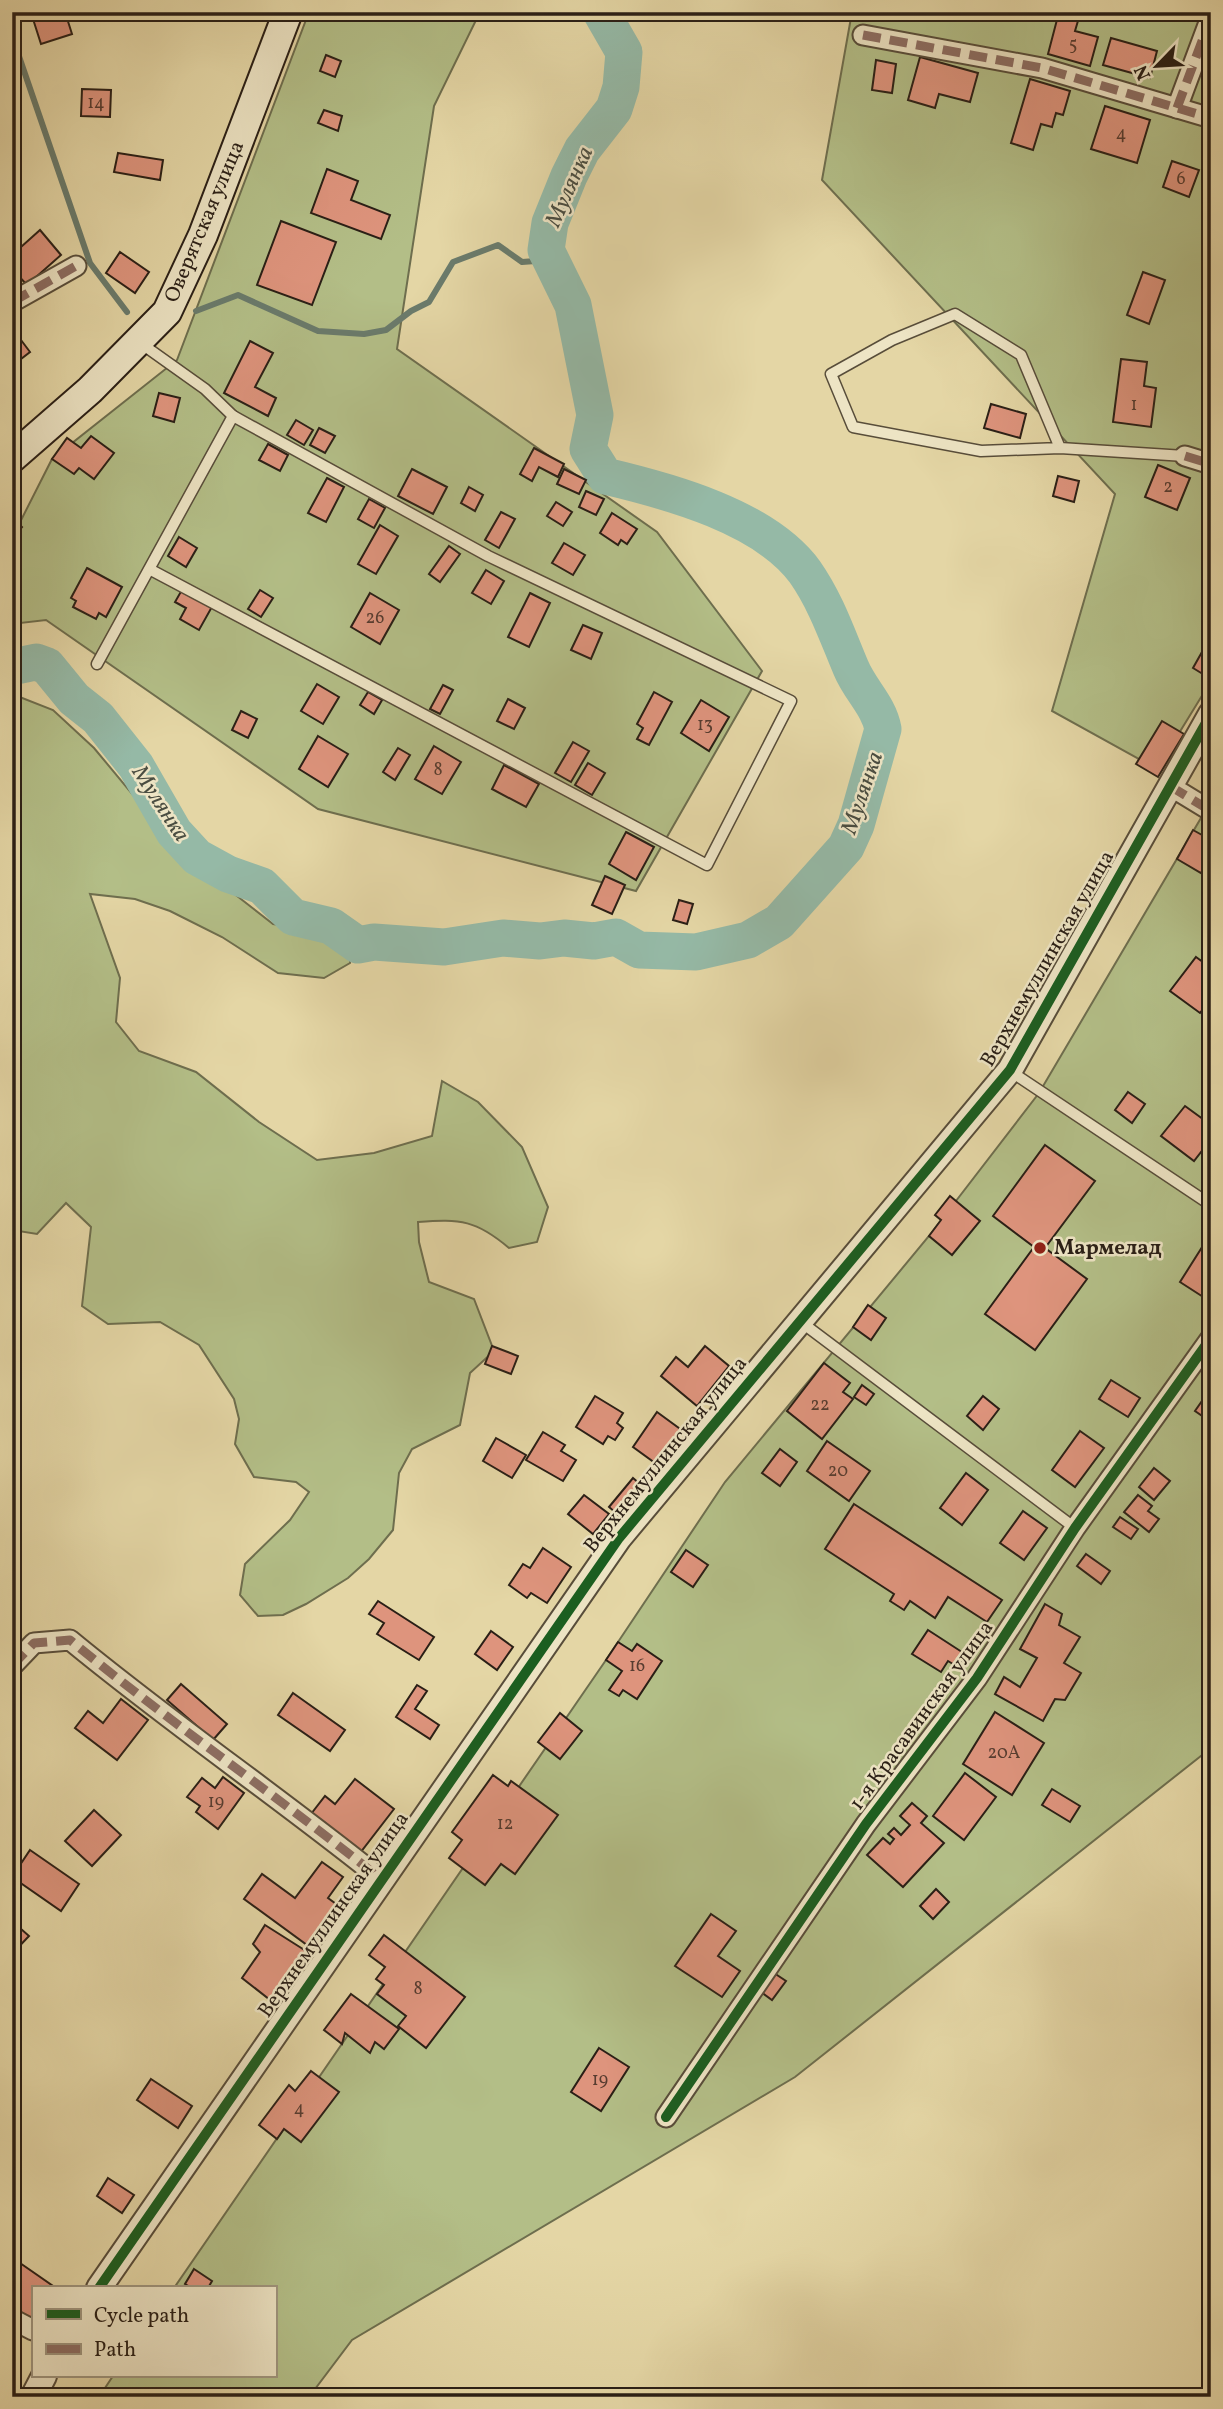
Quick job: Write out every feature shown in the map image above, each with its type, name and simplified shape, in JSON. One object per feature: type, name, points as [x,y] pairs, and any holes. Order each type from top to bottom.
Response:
[{"type":"main road","name":"Оверятская улица","points":[[12,458],[90,390],[167,312],[203,235],[288,12]]},
{"type":"street","points":[[1177,108],[1211,17]]},
{"type":"street","points":[[863,34],[1042,68],[1211,118]]},
{"type":"street","points":[[12,302],[76,266]]},
{"type":"street","points":[[1185,456],[1211,464]]},
{"type":"street","name":"Верхнемуллинская улица","points":[[100,2286],[619,1538],[1010,1070],[1211,715]]},
{"type":"street","points":[[1170,786],[1211,811]]},
{"type":"street","name":"1-я Красавинская улица","points":[[666,2117],[866,1824],[977,1678],[1075,1528],[1211,1338]]},
{"type":"street","points":[[12,1666],[34,1643],[70,1640],[137,1695],[253,1778],[372,1872],[379,1884]]},
{"type":"street","points":[[12,2319],[32,2329]]},
{"type":"street","points":[[33,2397],[43,2378]]},
{"type":"lane","points":[[1060,448],[1021,355],[955,314],[892,340],[831,374],[853,427],[981,451],[1060,448],[1185,456]]},
{"type":"lane","points":[[138,341],[205,389],[233,416],[488,556],[791,701],[707,865],[151,570]]},
{"type":"lane","points":[[97,664],[151,570],[233,416]]},
{"type":"lane","points":[[1010,1070],[1211,1205]]},
{"type":"lane","points":[[800,1322],[1075,1528]]},
{"type":"green space","points":[[309,12],[480,12],[434,106],[397,349],[657,532],[762,671],[636,891],[318,809],[46,620],[12,624],[12,538],[52,459],[177,360]]},
{"type":"green space","points":[[852,12],[1211,12],[1211,681],[1157,769],[1052,711],[1115,494],[822,180]]},
{"type":"green space","points":[[12,694],[53,710],[94,748],[153,819],[171,847],[191,865],[214,878],[273,924],[330,933],[350,951],[350,963],[324,978],[278,973],[222,937],[170,911],[135,899],[90,894],[120,978],[116,1022],[139,1051],[196,1072],[259,1122],[317,1160],[374,1153],[432,1136],[442,1081],[478,1102],[522,1147],[548,1207],[537,1242],[509,1248],[487,1232],[467,1223],[418,1222],[419,1242],[429,1282],[474,1299],[494,1351],[470,1373],[460,1425],[412,1449],[399,1473],[393,1530],[369,1559],[348,1578],[283,1615],[258,1616],[240,1595],[245,1564],[290,1520],[309,1492],[296,1482],[254,1477],[235,1444],[239,1419],[234,1399],[199,1345],[160,1322],[108,1324],[82,1306],[91,1227],[66,1203],[37,1234],[12,1230],[12,1054],[21,1040],[12,1000]]},
{"type":"green space","points":[[1211,801],[1211,1748],[795,2077],[352,2340],[309,2397],[99,2397],[112,2378],[276,2378],[276,2286],[175,2286],[606,1660],[725,1482],[929,1236],[1039,1093]]},
{"type":"building","points":[[44,12],[65,12],[72,34],[41,44],[33,19],[45,15]]},
{"type":"building","points":[[1059,12],[1080,14],[1075,31],[1098,37],[1090,66],[1048,54]]},
{"type":"building","points":[[1111,38],[1157,51],[1150,78],[1103,65]]},
{"type":"building","points":[[326,55],[341,61],[335,77],[320,71]]},
{"type":"building","points":[[920,57],[978,73],[970,102],[939,94],[935,108],[908,100]]},
{"type":"building","points":[[876,60],[896,64],[892,93],[872,90]]},
{"type":"building","points":[[1030,79],[1070,91],[1063,115],[1056,113],[1052,127],[1041,124],[1033,150],[1011,143]]},
{"type":"building","points":[[82,89],[111,90],[110,117],[81,116]]},
{"type":"building","points":[[1105,106],[1150,120],[1137,163],[1091,149]]},
{"type":"building","points":[[324,110],[342,116],[338,131],[318,123]]},
{"type":"building","points":[[118,153],[163,160],[160,180],[114,172]]},
{"type":"building","points":[[1172,161],[1199,170],[1189,197],[1163,187]]},
{"type":"building","points":[[327,169],[358,181],[351,200],[390,215],[381,239],[311,213]]},
{"type":"building","points":[[281,221],[336,242],[312,305],[257,285]]},
{"type":"building","points":[[40,230],[61,255],[27,285],[14,271],[20,265],[12,255]]},
{"type":"building","points":[[120,252],[149,272],[135,293],[106,273]]},
{"type":"building","points":[[1143,272],[1165,280],[1149,324],[1127,315]]},
{"type":"building","points":[[12,328],[30,352],[12,366]]},
{"type":"building","points":[[250,341],[273,353],[255,387],[276,398],[268,416],[224,393]]},
{"type":"building","points":[[1121,359],[1147,362],[1144,386],[1156,388],[1151,427],[1113,422]]},
{"type":"building","points":[[159,393],[180,398],[174,422],[153,416]]},
{"type":"building","points":[[991,404],[1026,414],[1020,438],[984,428]]},
{"type":"building","points":[[296,420],[313,430],[304,445],[287,435]]},
{"type":"building","points":[[319,428],[335,436],[325,453],[310,445]]},
{"type":"building","points":[[91,436],[114,453],[94,479],[79,468],[74,474],[52,459],[67,438],[81,448]]},
{"type":"building","points":[[268,444],[288,455],[280,471],[259,460]]},
{"type":"building","points":[[534,448],[564,464],[558,477],[539,467],[532,481],[520,474]]},
{"type":"building","points":[[1158,465],[1190,478],[1177,510],[1145,497]]},
{"type":"building","points":[[412,469],[447,487],[433,514],[398,496]]},
{"type":"building","points":[[564,469],[586,480],[579,494],[557,484]]},
{"type":"building","points":[[1058,476],[1079,481],[1074,502],[1053,496]]},
{"type":"building","points":[[327,478],[344,487],[326,522],[308,513]]},
{"type":"building","points":[[469,487],[483,495],[475,511],[461,503]]},
{"type":"building","points":[[586,491],[604,499],[596,515],[579,507]]},
{"type":"building","points":[[369,499],[385,508],[374,528],[358,519]]},
{"type":"building","points":[[556,502],[572,512],[563,526],[547,516]]},
{"type":"building","points":[[501,512],[515,519],[499,548],[485,540]]},
{"type":"building","points":[[612,513],[637,529],[627,544],[621,540],[618,545],[600,533]]},
{"type":"building","points":[[12,518],[22,527],[12,539]]},
{"type":"building","points":[[380,525],[398,536],[376,574],[358,564]]},
{"type":"building","points":[[179,537],[197,548],[186,567],[168,556]]},
{"type":"building","points":[[564,543],[585,555],[573,575],[552,563]]},
{"type":"building","points":[[449,546],[460,554],[440,582],[429,574]]},
{"type":"building","points":[[87,568],[122,587],[106,617],[99,613],[96,619],[73,607],[76,601],[71,598]]},
{"type":"building","points":[[486,570],[504,581],[491,604],[472,593]]},
{"type":"building","points":[[183,588],[213,605],[199,630],[180,619],[186,608],[175,602]]},
{"type":"building","points":[[260,590],[273,598],[261,617],[248,609]]},
{"type":"building","points":[[370,593],[399,610],[380,644],[351,627]]},
{"type":"building","points":[[530,593],[550,603],[529,647],[508,637]]},
{"type":"building","points":[[583,625],[602,633],[591,659],[571,650]]},
{"type":"building","points":[[1207,643],[1211,645],[1211,679],[1193,668]]},
{"type":"building","points":[[317,684],[339,697],[323,724],[301,711]]},
{"type":"building","points":[[443,685],[453,690],[440,714],[430,709]]},
{"type":"building","points":[[368,692],[382,700],[374,714],[360,705]]},
{"type":"building","points":[[654,692],[672,702],[649,745],[637,739],[643,728],[637,724]]},
{"type":"building","points":[[508,699],[525,708],[514,729],[497,721]]},
{"type":"building","points":[[701,700],[729,717],[709,751],[681,733]]},
{"type":"building","points":[[241,711],[257,719],[248,738],[232,730]]},
{"type":"building","points":[[1162,721],[1184,734],[1158,777],[1136,764]]},
{"type":"building","points":[[318,736],[348,754],[328,787],[299,769]]},
{"type":"building","points":[[573,742],[589,751],[571,782],[555,773]]},
{"type":"building","points":[[434,746],[461,762],[442,794],[415,779]]},
{"type":"building","points":[[398,748],[410,755],[395,780],[383,772]]},
{"type":"building","points":[[588,763],[605,773],[592,795],[575,785]]},
{"type":"building","points":[[504,765],[539,784],[526,807],[492,789]]},
{"type":"building","points":[[1193,830],[1211,840],[1211,855],[1201,873],[1177,859]]},
{"type":"building","points":[[626,832],[654,847],[636,880],[609,864]]},
{"type":"building","points":[[605,876],[625,885],[612,914],[592,905]]},
{"type":"building","points":[[679,900],[693,904],[687,924],[673,920]]},
{"type":"building","points":[[1196,957],[1211,968],[1211,1000],[1200,1013],[1170,991]]},
{"type":"building","points":[[1128,1092],[1145,1104],[1132,1123],[1115,1110]]},
{"type":"building","points":[[1185,1106],[1211,1125],[1211,1139],[1194,1161],[1161,1136]]},
{"type":"building","name":"Мармелад","points":[[1045,1145],[1095,1181],[1045,1248],[1087,1279],[1035,1350],[985,1314],[1034,1247],[993,1216]]},
{"type":"building","points":[[950,1196],[980,1221],[952,1255],[929,1236],[941,1220],[935,1215]]},
{"type":"building","points":[[1211,1233],[1211,1302],[1180,1282]]},
{"type":"building","points":[[868,1305],[886,1318],[871,1340],[853,1327]]},
{"type":"building","points":[[492,1346],[518,1356],[511,1374],[485,1364]]},
{"type":"building","points":[[705,1346],[729,1366],[697,1406],[661,1376],[676,1357],[688,1367]]},
{"type":"building","points":[[824,1363],[850,1383],[843,1392],[853,1399],[822,1439],[787,1411]]},
{"type":"building","points":[[1111,1380],[1140,1398],[1128,1417],[1099,1399]]},
{"type":"building","points":[[862,1385],[874,1394],[866,1405],[854,1397]]},
{"type":"building","points":[[1211,1388],[1211,1422],[1195,1411]]},
{"type":"building","points":[[595,1396],[623,1413],[617,1423],[623,1428],[615,1440],[608,1436],[603,1444],[576,1427]]},
{"type":"building","points":[[983,1396],[999,1409],[983,1430],[967,1416]]},
{"type":"building","points":[[657,1412],[687,1434],[662,1468],[633,1447]]},
{"type":"building","points":[[1080,1431],[1104,1448],[1075,1487],[1052,1470]]},
{"type":"building","points":[[543,1432],[565,1445],[561,1451],[576,1460],[563,1481],[526,1460]]},
{"type":"building","points":[[496,1438],[526,1455],[512,1478],[483,1461]]},
{"type":"building","points":[[827,1441],[870,1471],[849,1501],[807,1471]]},
{"type":"building","points":[[780,1449],[797,1462],[780,1486],[762,1473]]},
{"type":"building","points":[[1154,1468],[1170,1481],[1154,1500],[1139,1487]]},
{"type":"building","points":[[966,1473],[988,1490],[962,1525],[940,1508]]},
{"type":"building","points":[[633,1478],[647,1490],[623,1519],[609,1507]]},
{"type":"building","points":[[584,1495],[609,1514],[593,1534],[568,1514]]},
{"type":"building","points":[[1138,1495],[1152,1506],[1148,1511],[1159,1519],[1149,1532],[1124,1512]]},
{"type":"building","points":[[854,1504],[1002,1600],[987,1622],[948,1597],[935,1618],[910,1601],[904,1610],[890,1601],[894,1594],[825,1549]]},
{"type":"building","points":[[1023,1511],[1047,1528],[1024,1560],[1000,1543]]},
{"type":"building","points":[[1120,1517],[1138,1529],[1131,1539],[1113,1527]]},
{"type":"building","points":[[543,1548],[571,1567],[547,1603],[531,1593],[527,1598],[509,1585],[523,1564],[530,1568]]},
{"type":"building","points":[[686,1550],[708,1565],[693,1587],[671,1572]]},
{"type":"building","points":[[1086,1554],[1110,1571],[1101,1584],[1077,1566]]},
{"type":"building","points":[[378,1601],[434,1637],[419,1660],[377,1634],[384,1623],[369,1614]]},
{"type":"building","points":[[1045,1604],[1062,1614],[1059,1625],[1080,1637],[1064,1663],[1081,1673],[1065,1700],[1055,1699],[1043,1721],[995,1694],[1004,1677],[1020,1687],[1037,1658],[1020,1649]]},
{"type":"building","points":[[928,1630],[965,1654],[958,1667],[948,1661],[941,1672],[912,1654]]},
{"type":"building","points":[[491,1631],[513,1647],[497,1670],[475,1654]]},
{"type":"building","points":[[618,1642],[632,1651],[637,1644],[662,1661],[637,1699],[623,1690],[619,1696],[609,1690],[622,1671],[606,1660]]},
{"type":"building","points":[[181,1684],[227,1724],[213,1740],[167,1700]]},
{"type":"building","points":[[417,1685],[427,1691],[415,1709],[439,1725],[430,1739],[396,1717]]},
{"type":"building","points":[[293,1693],[345,1730],[330,1751],[278,1715]]},
{"type":"building","points":[[121,1699],[148,1720],[117,1760],[75,1728],[88,1711],[103,1723]]},
{"type":"building","points":[[995,1712],[1044,1743],[1012,1795],[963,1764]]},
{"type":"building","points":[[560,1713],[582,1731],[560,1759],[538,1742]]},
{"type":"building","points":[[965,1773],[996,1797],[964,1840],[933,1816]]},
{"type":"building","points":[[493,1775],[508,1786],[511,1781],[558,1815],[515,1874],[501,1864],[485,1885],[449,1858],[462,1840],[452,1832]]},
{"type":"building","points":[[223,1777],[244,1793],[218,1829],[196,1812],[200,1806],[187,1797],[202,1778],[215,1788]]},
{"type":"building","points":[[355,1779],[394,1809],[360,1853],[311,1814],[325,1796],[335,1804]]},
{"type":"building","points":[[1052,1789],[1080,1806],[1070,1822],[1042,1805]]},
{"type":"building","points":[[912,1803],[927,1816],[921,1823],[944,1843],[903,1887],[867,1855],[883,1838],[890,1844],[894,1839],[888,1834],[894,1828],[901,1835],[910,1825],[900,1816]]},
{"type":"building","points":[[94,1810],[121,1835],[92,1866],[65,1841]]},
{"type":"building","points":[[30,1850],[79,1884],[61,1911],[12,1877]]},
{"type":"building","points":[[322,1862],[343,1877],[328,1898],[347,1912],[318,1953],[244,1899],[262,1874],[295,1898]]},
{"type":"building","points":[[936,1889],[949,1902],[933,1919],[920,1906]]},
{"type":"building","points":[[711,1914],[736,1931],[718,1956],[740,1971],[722,1997],[675,1966]]},
{"type":"building","points":[[12,1921],[29,1936],[12,1954]]},
{"type":"building","points":[[265,1925],[306,1951],[274,2003],[242,1978],[260,1952],[253,1944]]},
{"type":"building","points":[[384,1935],[465,1997],[426,2048],[398,2026],[406,2016],[377,1994],[384,1985],[376,1979],[385,1967],[369,1955]]},
{"type":"building","points":[[774,1973],[786,1981],[772,2000],[761,1992]]},
{"type":"building","points":[[351,1994],[399,2029],[384,2049],[375,2042],[370,2053],[345,2033],[342,2044],[324,2030]]},
{"type":"building","points":[[599,2048],[629,2067],[601,2111],[571,2092]]},
{"type":"building","points":[[311,2071],[339,2092],[301,2142],[284,2129],[277,2139],[259,2125],[289,2085],[295,2091]]},
{"type":"building","points":[[151,2079],[192,2106],[178,2128],[137,2100]]},
{"type":"building","points":[[108,2178],[134,2195],[122,2213],[97,2196]]},
{"type":"building","points":[[20,2263],[53,2286],[32,2286],[32,2321],[12,2307],[12,2275]]},
{"type":"building","points":[[194,2269],[212,2281],[209,2286],[185,2284]]},
{"type":"waterway","name":"Мулянка","points":[[12,667],[36,662],[47,666],[74,699],[98,718],[136,766],[174,832],[197,857],[228,874],[262,886],[293,917],[331,926],[358,945],[374,942],[444,947],[503,938],[594,941],[616,937],[639,950],[696,952],[748,940],[779,922],[846,847],[856,825],[883,729],[878,713],[855,676],[819,595],[805,572],[788,553],[741,521],[714,509],[686,498],[605,476],[588,449],[595,415],[573,305],[546,250],[550,223],[569,176],[582,150],[614,109],[621,87],[624,52],[601,12]]},
{"type":"waterway","points":[[12,36],[90,263],[127,312]]},
{"type":"waterway","points":[[196,311],[238,295],[318,331],[364,334],[386,330],[411,311],[429,302],[453,262],[498,245],[522,262],[549,260]]},
{"type":"marked path","points":[[1177,108],[1211,17]]},
{"type":"marked path","points":[[863,35],[1042,68],[1211,118]]},
{"type":"marked path","points":[[12,302],[76,266]]},
{"type":"marked path","points":[[1185,456],[1211,464]]},
{"type":"marked path","points":[[1170,786],[1211,811]]},
{"type":"marked path","points":[[12,1666],[34,1643],[70,1640],[372,1872],[379,1884]]},
{"type":"cycle path","points":[[100,2286],[619,1538],[1010,1070],[1211,714]]},
{"type":"cycle path","points":[[666,2117],[866,1824],[977,1678],[1075,1528],[1211,1338]]},
{"type":"place","name":"Мармелад","points":[[1040,1248]]}]
